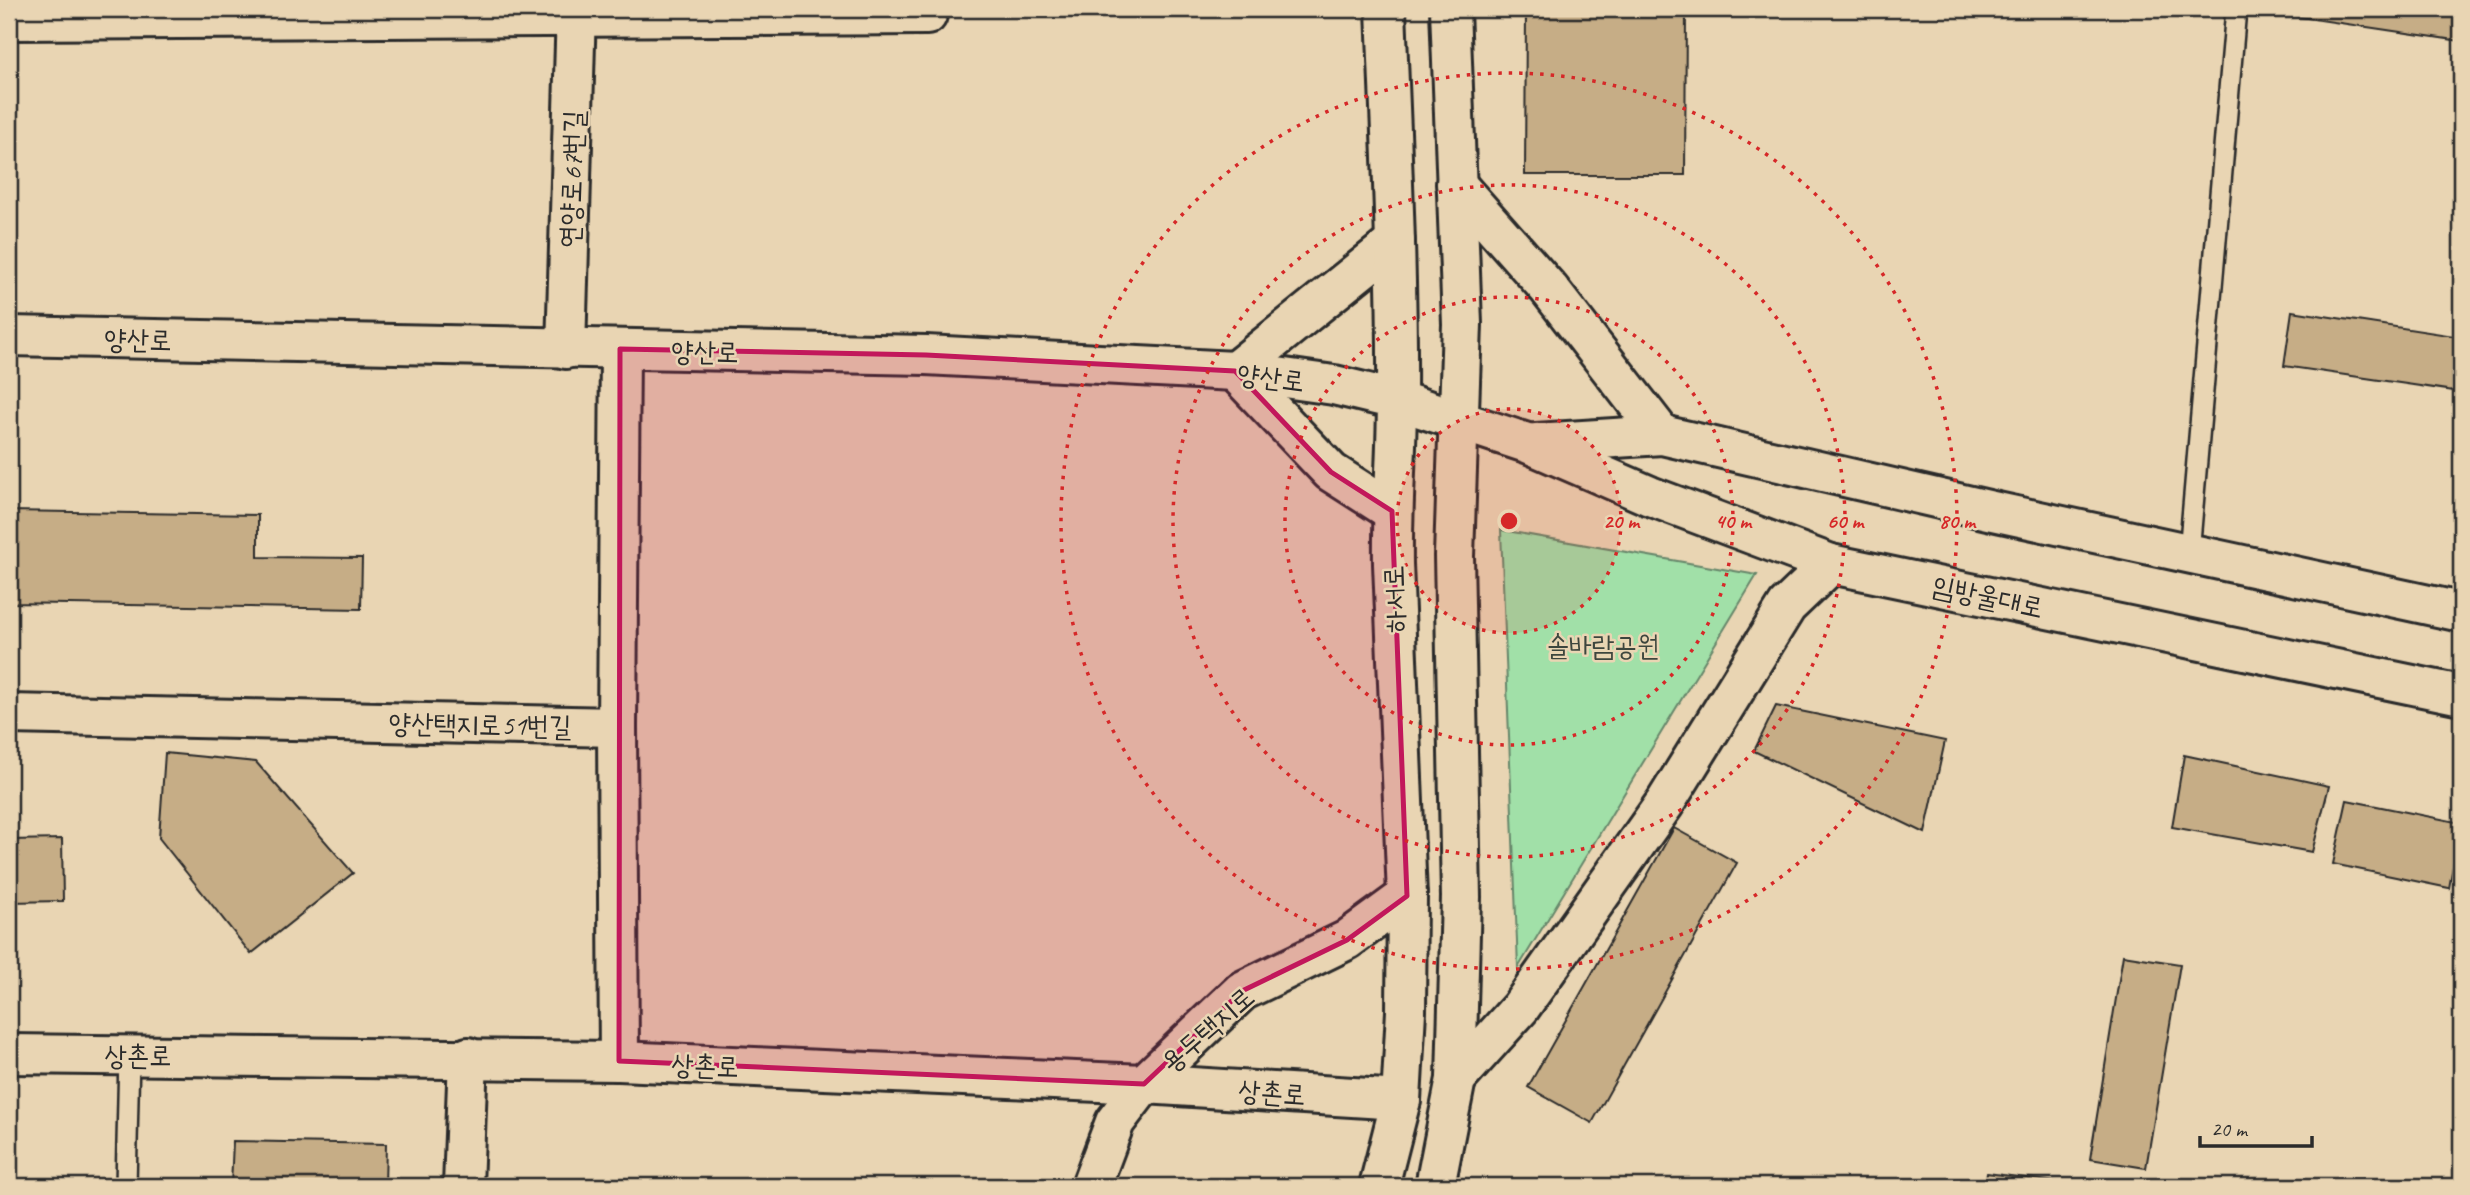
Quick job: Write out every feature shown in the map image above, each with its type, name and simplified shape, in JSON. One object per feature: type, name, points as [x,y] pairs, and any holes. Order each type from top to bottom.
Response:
[{"type":"street","points":[[9,20],[576,12],[927,15],[928,9]]},
{"type":"street","name":"하서로","points":[[1379,1186],[1401,1100],[1407,896],[1392,511],[1397,400],[1395,242],[1386,9]]},
{"type":"street","points":[[1435,1186],[1456,1079],[1461,897],[1454,556],[1462,324],[1450,9]]},
{"type":"street","name":"연양로67번길","points":[[566,349],[576,12]]},
{"type":"street","points":[[1455,184],[1549,289],[1662,435]]},
{"type":"street","points":[[1392,511],[1331,472],[1235,372],[1395,242]]},
{"type":"street","name":"양산로","points":[[9,336],[926,355],[1235,372],[1334,385],[1397,400]]},
{"type":"street","points":[[619,1061],[617,727],[620,349]]},
{"type":"street","name":"임방울대로","points":[[1397,400],[1530,444],[1650,496],[1830,564],[2461,695]]},
{"type":"street","name":"임방울대로","points":[[1530,444],[1662,435],[2461,612]]},
{"type":"street","points":[[1456,1079],[1520,1008],[1665,803],[1787,606],[1830,564]]},
{"type":"street","name":"양산택지로51번길","points":[[9,713],[617,727]]},
{"type":"street","name":"용두택지로","points":[[1091,1186],[1115,1122],[1144,1084],[1242,991],[1346,940],[1407,896]]},
{"type":"street","name":"상촌로","points":[[9,1054],[619,1061],[1144,1084],[1401,1100]]},
{"type":"street","points":[[463,1186],[468,1058]]},
{"type":"lane","points":[[2189,553],[2236,9]]},
{"type":"lane","points":[[126,1186],[129,1055]]},
{"type":"highlighted area","points":[[620,349],[926,355],[1235,371],[1331,472],[1392,511],[1407,896],[1347,940],[1242,991],[1144,1084],[619,1061]]},
{"type":"green space","name":"솔바람공원","points":[[1501,530],[1757,575],[1518,968]]},
{"type":"building","points":[[1526,9],[1686,9],[1685,175],[1525,175]]},
{"type":"building","points":[[2294,9],[2461,9],[2461,41],[2293,16]]},
{"type":"building","points":[[2292,311],[2461,337],[2461,392],[2284,366]]},
{"type":"building","points":[[9,511],[258,515],[258,557],[362,558],[361,609],[9,603]]},
{"type":"building","points":[[1776,706],[1945,741],[1925,833],[1754,751]]},
{"type":"building","points":[[165,753],[256,762],[353,873],[251,954],[159,838]]},
{"type":"building","points":[[2184,755],[2329,786],[2312,852],[2172,827]]},
{"type":"building","points":[[2347,800],[2461,823],[2449,888],[2333,864]]},
{"type":"building","points":[[1674,828],[1737,863],[1592,1123],[1528,1087]]},
{"type":"building","points":[[62,839],[63,901],[9,902],[9,840]]},
{"type":"building","points":[[2123,955],[2180,964],[2146,1168],[2090,1159]]},
{"type":"building","points":[[233,1141],[386,1144],[385,1186],[231,1186]]},
{"type":"building","points":[[1987,1173],[2088,1186],[1985,1186]]}]
